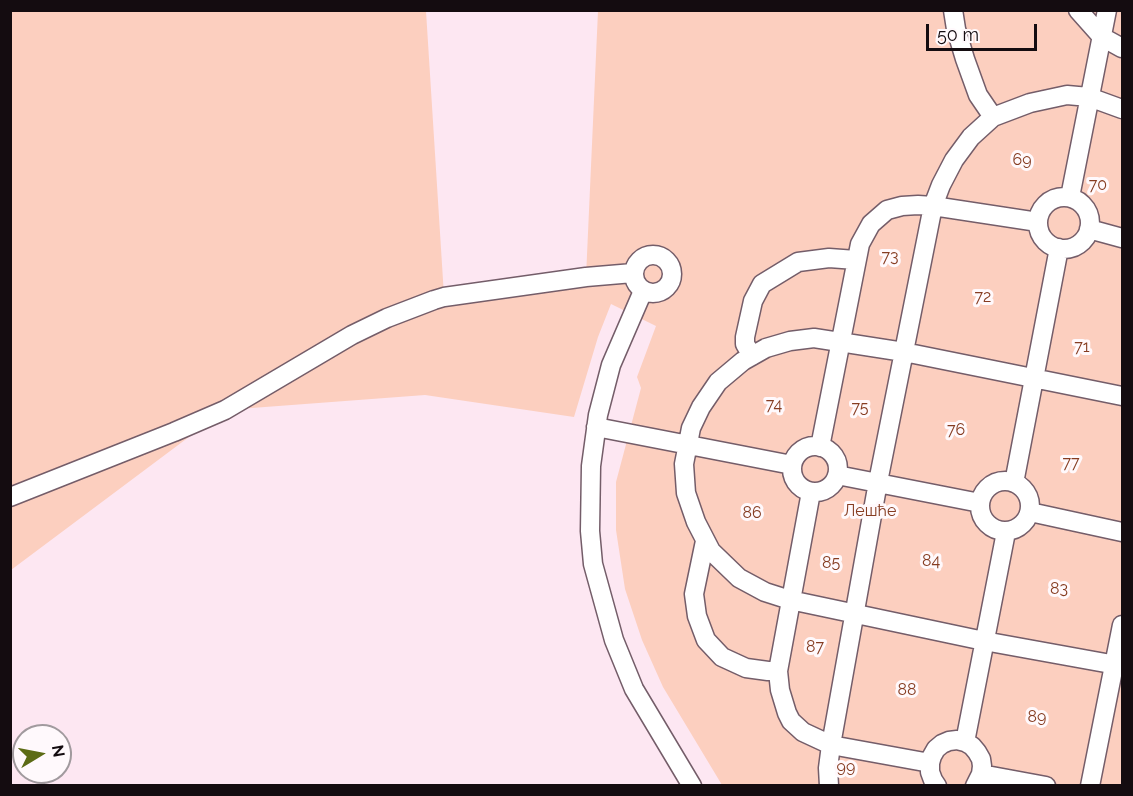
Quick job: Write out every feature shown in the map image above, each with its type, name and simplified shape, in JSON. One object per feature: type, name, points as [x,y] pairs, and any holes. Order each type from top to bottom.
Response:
[{"type":"street","points":[[953,10],[956,29],[978,95],[993,117]]},
{"type":"street","points":[[1078,10],[1102,37],[1122,48]]},
{"type":"street","points":[[1070,197],[1107,10]]},
{"type":"street","points":[[829,786],[828,768],[831,745],[878,482],[933,206],[941,185],[954,160],[971,137],[993,117],[1030,103],[1067,94],[1089,98],[1122,109]]},
{"type":"street","points":[[1059,197],[1070,197],[1078,201],[1087,210],[1090,222],[1089,229],[1081,243],[1074,247],[1059,248],[1049,244],[1043,238],[1038,222],[1041,210],[1059,197]]},
{"type":"street","points":[[820,447],[856,260],[860,244],[871,224],[887,210],[902,206],[933,206],[1038,222]]},
{"type":"street","points":[[1089,229],[1122,238]]},
{"type":"street","points":[[1014,483],[1059,248]]},
{"type":"street","points":[[651,254],[662,257],[670,265],[672,279],[664,290],[650,293],[644,291],[635,282],[633,273],[641,258],[651,254]]},
{"type":"street","points":[[752,356],[745,344],[745,337],[753,301],[762,284],[798,262],[829,258],[856,260]]},
{"type":"street","points":[[10,497],[225,410],[352,335],[387,318],[434,300],[586,277],[633,273]]},
{"type":"street","points":[[644,291],[611,365],[597,415],[590,484],[593,564],[614,640],[634,689],[692,786]]},
{"type":"street","points":[[1119,665],[984,641],[790,600],[765,592],[739,578],[711,551],[696,522],[686,493],[684,464],[691,428],[701,407],[718,382],[743,361],[766,348],[790,341],[814,338],[904,352],[1122,396]]},
{"type":"street","points":[[596,427],[792,465]]},
{"type":"street","points":[[813,446],[820,447],[836,459],[837,475],[832,486],[826,490],[811,492],[804,490],[796,483],[792,465],[800,452],[813,446]]},
{"type":"street","points":[[837,475],[980,503]]},
{"type":"street","points":[[1007,481],[1026,491],[1030,512],[1024,524],[1012,531],[997,531],[984,520],[980,512],[980,503],[986,489],[992,484],[1007,481]]},
{"type":"street","points":[[811,492],[778,671],[780,690],[791,721],[803,732],[831,745],[930,763]]},
{"type":"street","points":[[1030,512],[1122,532]]},
{"type":"street","points":[[965,742],[1006,532]]},
{"type":"street","points":[[705,541],[694,594],[697,616],[706,640],[722,657],[746,668],[778,671]]},
{"type":"street","points":[[1090,786],[1119,665],[1122,625]]},
{"type":"street","points":[[937,786],[930,772],[932,756],[942,744],[957,740],[972,746],[981,759],[982,766],[978,780],[1046,786]]},
{"type":"green space","points":[[10,11],[426,11],[444,296],[586,277],[598,11],[1122,11],[1122,785],[722,785],[663,687],[642,640],[625,589],[616,530],[616,482],[641,388],[637,377],[656,326],[611,304],[598,337],[574,417],[425,395],[225,410],[11,570]]},
{"type":"park label","name":"69","points":[[1022,160]]},
{"type":"park label","name":"70","points":[[1098,185]]},
{"type":"park label","name":"73","points":[[890,257]]},
{"type":"park label","name":"72","points":[[983,297]]},
{"type":"park label","name":"71","points":[[1082,347]]},
{"type":"park label","name":"74","points":[[774,405]]},
{"type":"park label","name":"75","points":[[860,408]]},
{"type":"park label","name":"76","points":[[956,430]]},
{"type":"park label","name":"77","points":[[1071,463]]},
{"type":"park label","name":"Лешће","points":[[870,511]]},
{"type":"park label","name":"86","points":[[752,513]]},
{"type":"park label","name":"84","points":[[931,561]]},
{"type":"park label","name":"85","points":[[831,563]]},
{"type":"park label","name":"83","points":[[1059,589]]},
{"type":"park label","name":"87","points":[[815,647]]},
{"type":"park label","name":"88","points":[[907,690]]},
{"type":"park label","name":"89","points":[[1037,717]]},
{"type":"park label","name":"99","points":[[846,767]]}]
